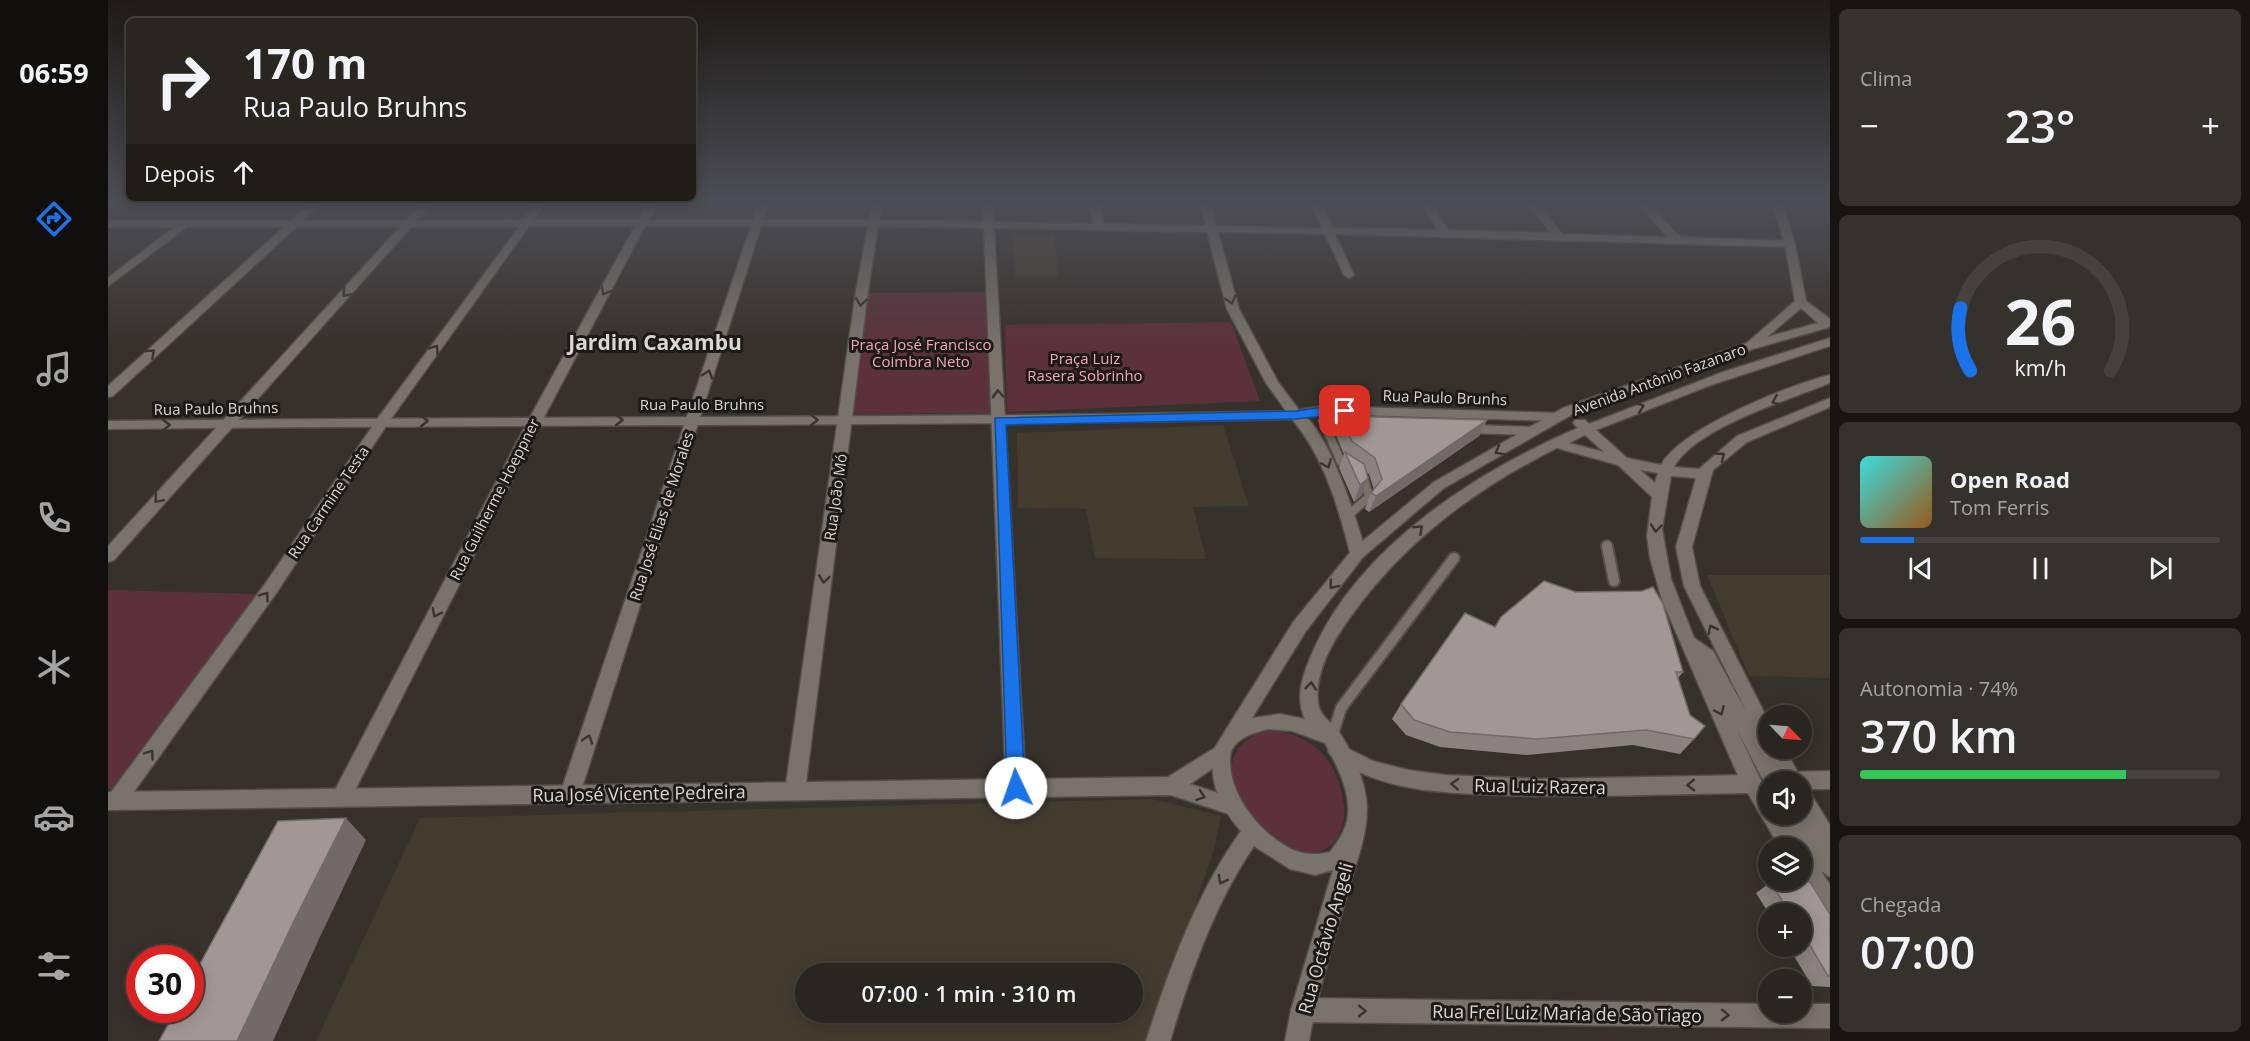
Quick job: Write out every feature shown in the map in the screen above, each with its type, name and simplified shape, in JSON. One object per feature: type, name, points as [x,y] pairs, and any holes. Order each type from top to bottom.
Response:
[{"type":"street","points":[[108,283],[149,252]]},
{"type":"street","points":[[108,393],[263,252]]},
{"type":"street","points":[[108,556],[224,424],[383,252]]},
{"type":"street","name":"Rua Carmine Testa","points":[[112,801],[271,588],[383,421],[506,252]]},
{"type":"street","name":"Rua Guilherme Hoeppner","points":[[341,798],[535,421],[627,252]]},
{"type":"street","name":"Rua José Elias de Morales","points":[[570,794],[748,252]]},
{"type":"street","name":"Rua João Mó","points":[[795,791],[862,291],[870,252]]},
{"type":"street","points":[[990,252],[1016,788]]},
{"type":"street","points":[[1217,252],[1233,309],[1272,383],[1317,442],[1347,516],[1358,553]]},
{"type":"street","points":[[1339,252],[1349,275]]},
{"type":"street","points":[[1791,252],[1801,302],[1829,326]]},
{"type":"street","points":[[1749,346],[1801,302]]},
{"type":"street","points":[[1785,315],[1808,316],[1829,326]]},
{"type":"street","name":"Avenida Antônio Fazanaro","points":[[1225,745],[1300,626],[1358,553],[1438,484],[1563,414],[1749,346],[1829,326]]},
{"type":"street","name":"Avenida Antônio Fazanaro","points":[[1334,744],[1312,714],[1311,687],[1325,640],[1344,611],[1381,565],[1431,517],[1528,455],[1586,428],[1767,359],[1830,342]]},
{"type":"street","points":[[1758,796],[1750,784],[1665,584],[1655,540],[1660,496],[1665,471],[1688,443],[1723,423],[1830,379]]},
{"type":"street","points":[[1758,717],[1692,586],[1684,547],[1702,474],[1742,439],[1830,402]]},
{"type":"street","name":"Rua Paulo Brunhs","points":[[1296,415],[1322,410],[1563,414]]},
{"type":"street","points":[[1563,414],[1586,428],[1660,496]]},
{"type":"street","name":"Rua Paulo Bruhns","points":[[108,425],[383,421],[1000,421],[1296,415]]},
{"type":"street","points":[[1723,423],[1742,439]]},
{"type":"street","points":[[1554,443],[1665,471],[1702,474]]},
{"type":"street","points":[[1689,642],[1707,656],[1768,771]]},
{"type":"street","points":[[1171,786],[1225,745],[1258,722],[1278,720],[1296,723],[1334,744],[1354,782],[1357,808],[1354,834],[1336,860],[1315,865],[1290,860],[1265,843],[1253,831],[1232,806],[1221,775],[1225,745]]},
{"type":"street","name":"Rua Luiz Razera","points":[[1334,744],[1369,768],[1408,779],[1445,784],[1541,788],[1750,784]]},
{"type":"street","points":[[1812,781],[1830,780]]},
{"type":"street","points":[[1750,784],[1758,788]]},
{"type":"street","name":"Rua José Vicente Pedreira","points":[[112,801],[1171,786],[1232,806]]},
{"type":"street","points":[[1812,814],[1830,844]]},
{"type":"street","points":[[1799,825],[1830,867]]},
{"type":"street","points":[[1158,1041],[1182,966],[1205,912],[1235,854],[1253,831]]},
{"type":"street","name":"Rua Octávio Angeli","points":[[1297,1041],[1303,1010],[1341,889],[1354,834]]},
{"type":"street","points":[[1812,876],[1830,904]]},
{"type":"street","name":"Rua Frei Luiz Maria de São Tiago","points":[[1303,1010],[1830,1016]]},
{"type":"lane","points":[[1347,516],[1369,497],[1363,476],[1341,462],[1328,432],[1329,426],[1360,425]]},
{"type":"lane","points":[[1459,429],[1533,431]]},
{"type":"lane","points":[[1607,546],[1614,581]]},
{"type":"lane","points":[[1334,744],[1341,708],[1454,558]]},
{"type":"shaded area","points":[[1014,252],[1056,252],[1059,277],[1015,277]]},
{"type":"shaded area","points":[[1223,425],[1249,506],[1193,507],[1206,559],[1095,558],[1086,509],[1018,508],[1017,433]]},
{"type":"shaded area","points":[[1707,575],[1830,575],[1830,678],[1749,676]]},
{"type":"shaded area","points":[[1152,799],[1221,816],[1215,846],[1151,1041],[316,1041],[420,818]]},
{"type":"green space","name":"Praça José Francisco Coimbra Neto","points":[[987,292],[991,413],[851,414],[868,293]]},
{"type":"green space","name":"Praça Luiz Rasera Sobrinho","points":[[1231,322],[1260,401],[1007,412],[1005,325]]},
{"type":"green space","points":[[108,590],[258,594],[112,789],[108,789]]},
{"type":"green space","points":[[1265,730],[1297,736],[1310,743],[1321,752],[1336,776],[1344,807],[1342,827],[1335,841],[1316,853],[1307,856],[1298,855],[1268,834],[1254,820],[1235,787],[1232,771],[1235,755],[1245,741]]},
{"type":"building","points":[[1324,405],[1331,405],[1327,413]]},
{"type":"building","points":[[1341,416],[1487,420],[1376,496],[1371,493],[1382,479],[1375,458],[1352,441]]},
{"type":"building","points":[[1345,452],[1364,464],[1368,478],[1360,485]]},
{"type":"building","points":[[1544,581],[1576,592],[1642,591],[1653,587],[1663,604],[1683,672],[1676,672],[1690,715],[1705,726],[1694,739],[1646,730],[1538,739],[1450,732],[1414,720],[1401,704],[1465,613],[1495,627],[1501,617]]},
{"type":"building","points":[[346,818],[237,1041],[159,1041],[169,1023],[204,1023],[204,956],[278,821]]},
{"type":"building","points":[[1812,885],[1830,914],[1830,976],[1812,949],[1812,903],[1783,903],[1776,891],[1812,891]]},
{"type":"district","name":"Jardim Caxambu","points":[[655,342]]},
{"type":"route","points":[[1016,788],[1000,421],[1296,415],[1322,410],[1345,411]]}]
